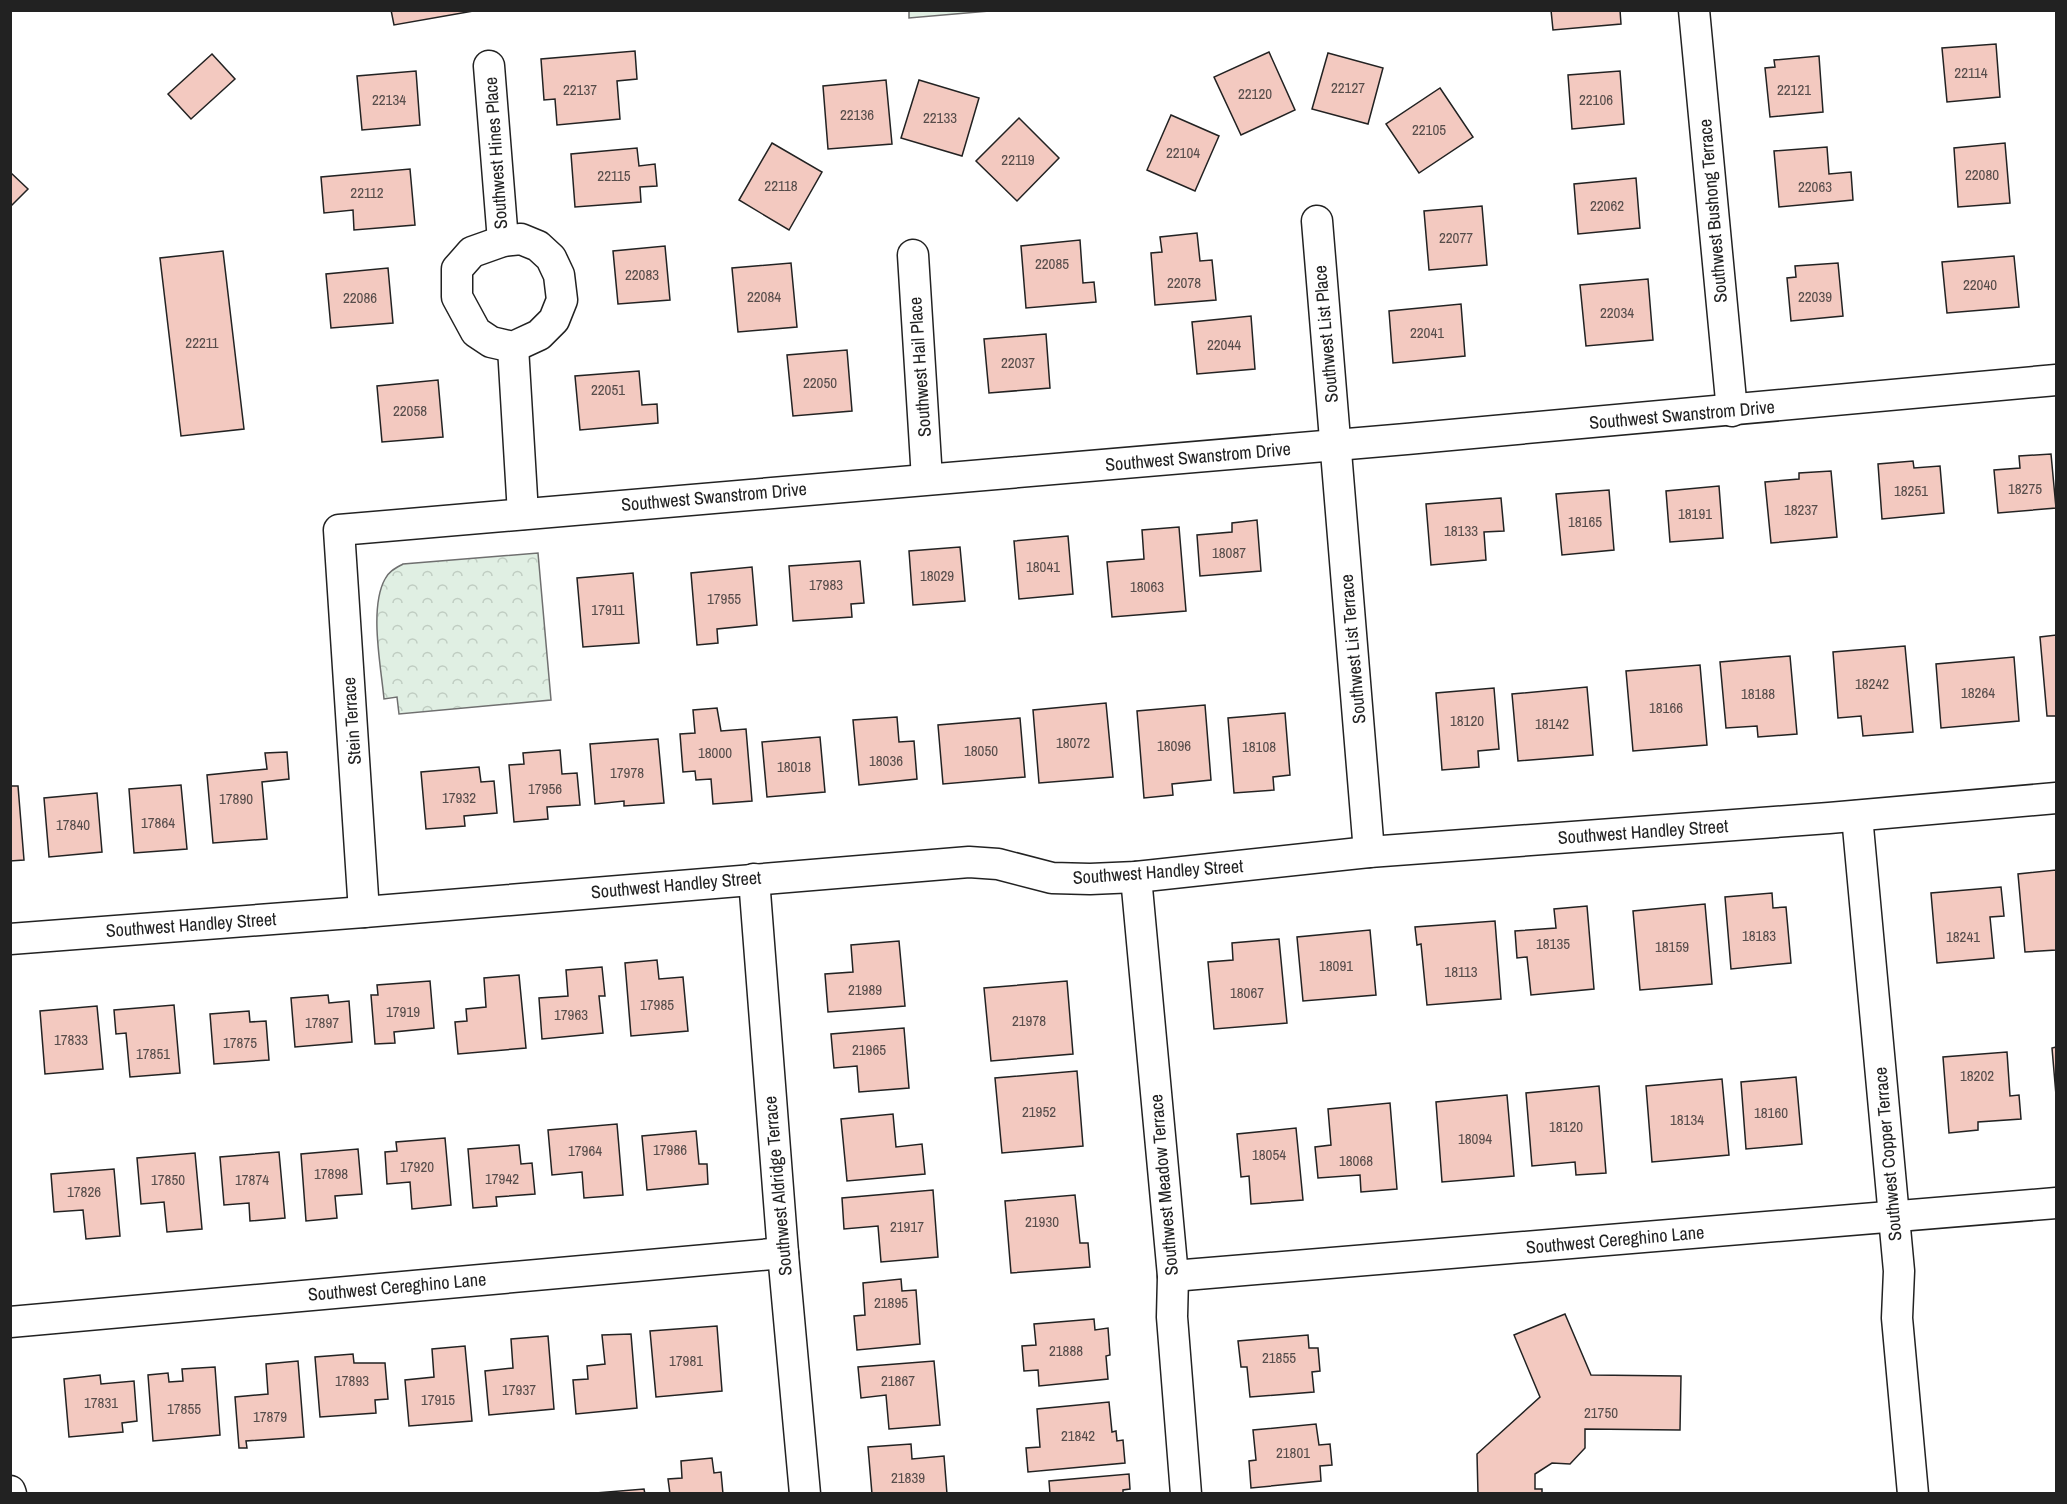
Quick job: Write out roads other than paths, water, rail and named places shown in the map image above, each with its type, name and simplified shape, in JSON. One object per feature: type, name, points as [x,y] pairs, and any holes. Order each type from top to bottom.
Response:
[{"type":"street","name":"Southwest Bushong Terrace","points":[[1694,10],[1732,411]]},
{"type":"street","name":"Southwest Hines Place","points":[[489,66],[502,241]]},
{"type":"street","name":"Southwest List Place","points":[[1317,221],[1336,446]]},
{"type":"street","name":"Southwest Hines Place","points":[[520,239],[538,246],[551,258],[559,275],[562,300],[554,321],[539,335],[513,347],[490,342],[476,332],[457,297],[457,269],[472,252],[502,241],[520,239]]},
{"type":"street","name":"Southwest Hail Place","points":[[913,255],[927,479]]},
{"type":"street","points":[[513,347],[523,514]]},
{"type":"street","name":"Southwest Swanstrom Drive","points":[[339,530],[1336,446],[2056,380]]},
{"type":"street","name":"Southwest List Terrace","points":[[1336,446],[1370,852]]},
{"type":"street","name":"Stein Terrace","points":[[339,530],[364,912]]},
{"type":"street","name":"Southwest Handley Street","points":[[10,939],[969,862],[998,864],[1052,878],[1136,877],[1370,852],[1857,816],[2056,798]]},
{"type":"street","name":"Southwest Copper Terrace","points":[[1857,816],[1899,1271],[1897,1318],[1913,1494]]},
{"type":"street","name":"Southwest Meadow Terrace","points":[[1136,877],[1173,1276],[1172,1317],[1186,1494]]},
{"type":"street","name":"Southwest Aldridge Terrace","points":[[754,879],[783,1253],[805,1494]]},
{"type":"street","name":"Southwest Cereghino Lane","points":[[1173,1276],[2056,1203]]},
{"type":"street","name":"Southwest Cereghino Lane","points":[[10,1322],[783,1253]]}]
